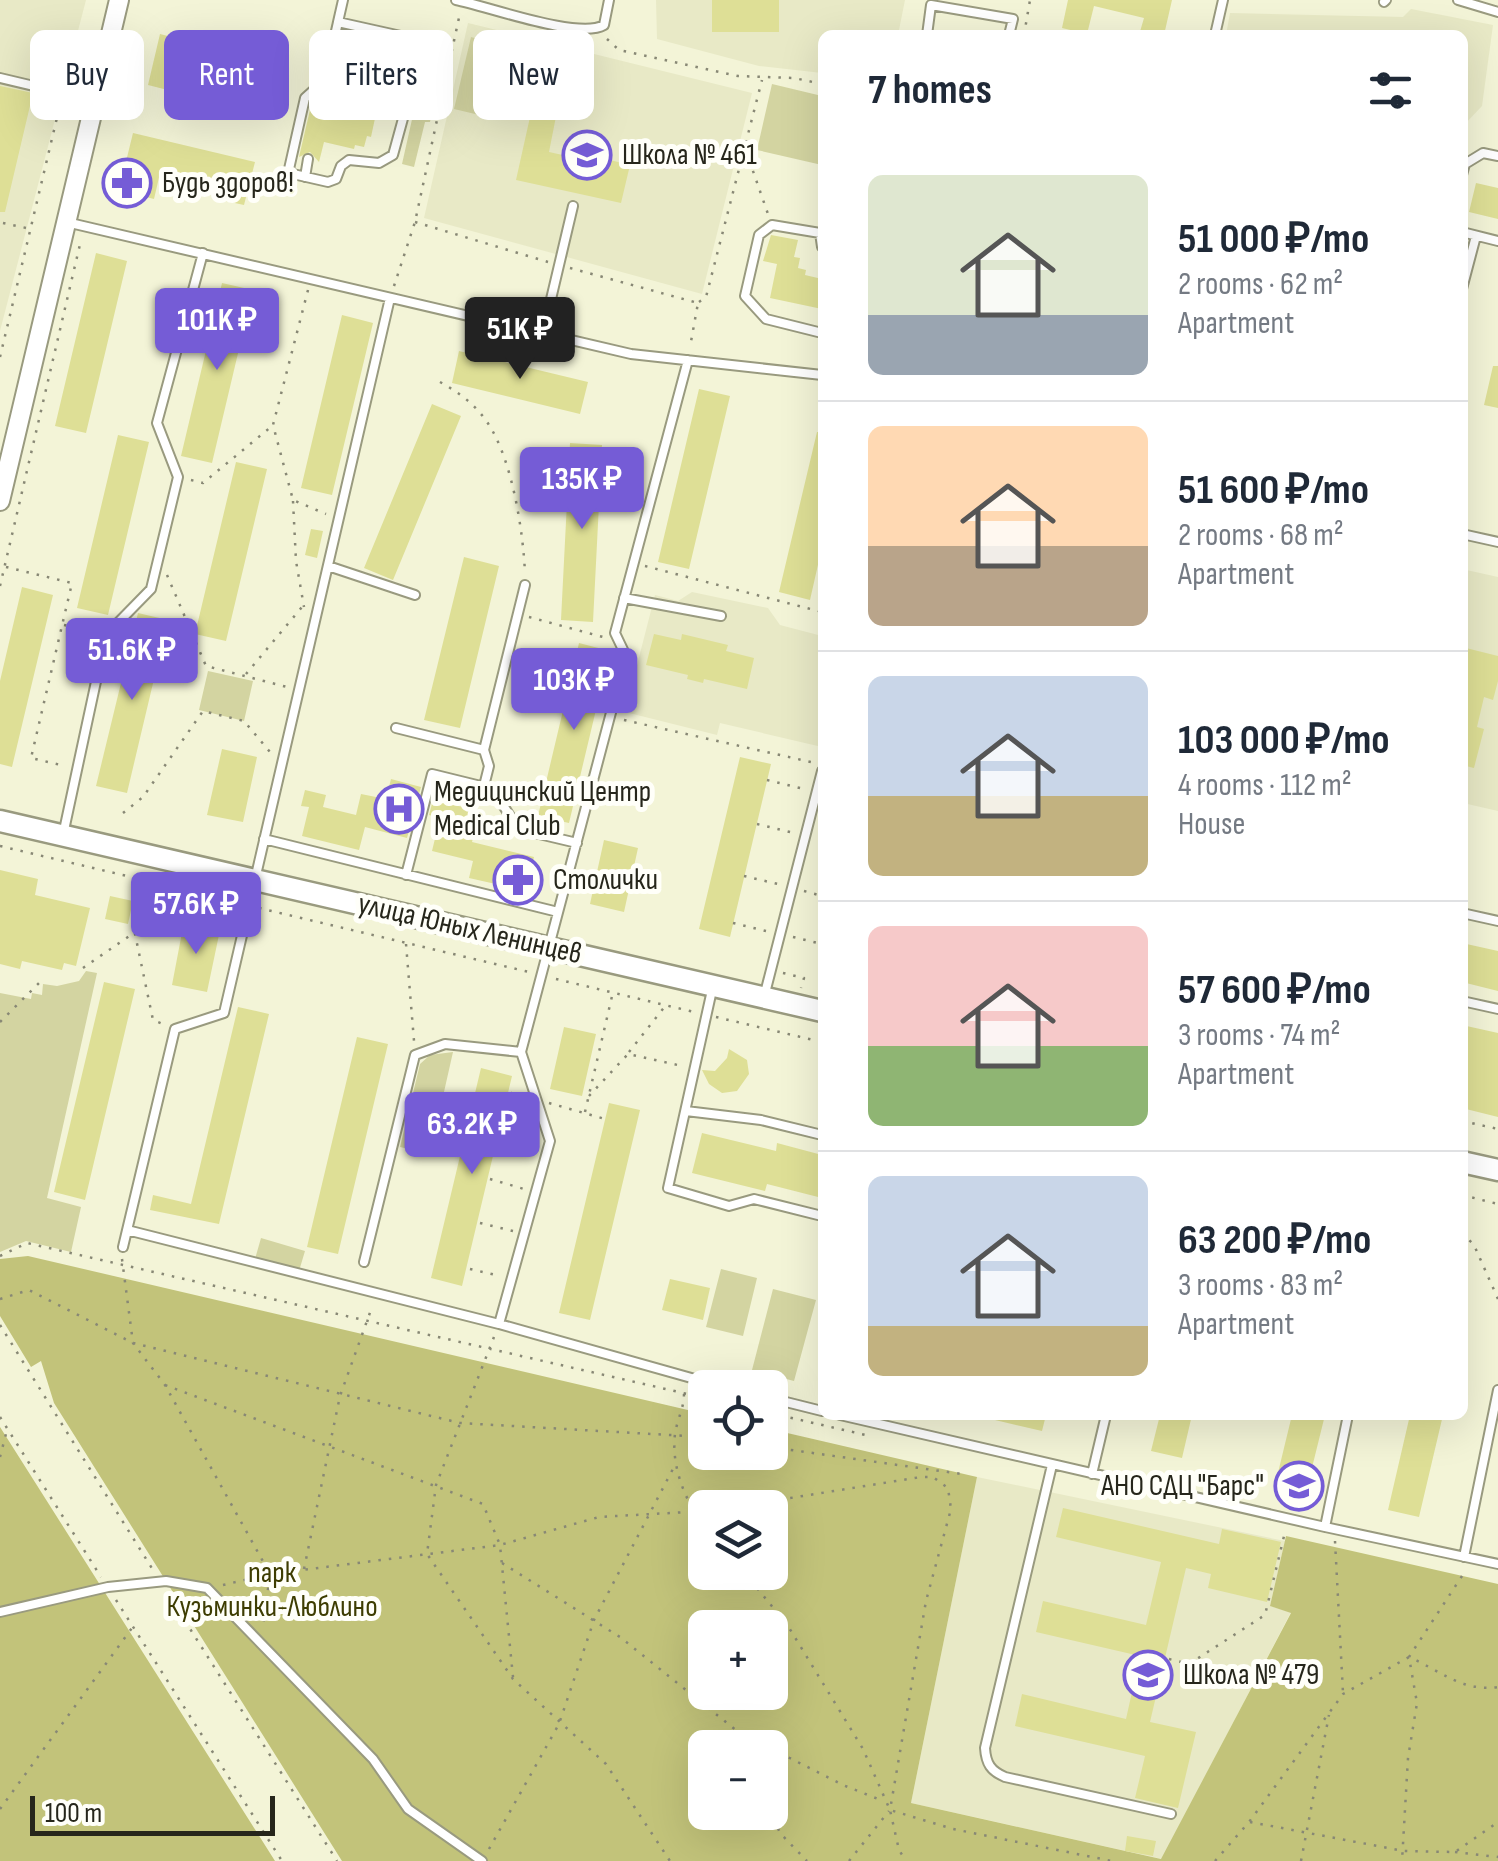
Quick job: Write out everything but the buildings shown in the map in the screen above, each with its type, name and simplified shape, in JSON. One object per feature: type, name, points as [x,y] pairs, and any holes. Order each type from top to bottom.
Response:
[{"type":"main road","name":"улица Юных Ленинцев","points":[[0,821],[818,1010]]},
{"type":"main road","points":[[1468,1163],[1498,1170]]},
{"type":"street","points":[[111,30],[118,0]]},
{"type":"street","points":[[0,501],[75,224],[92,120]]},
{"type":"lane","points":[[338,22],[423,43],[430,54],[421,96],[407,104],[395,152],[379,163],[349,160],[332,182],[293,174],[290,166],[305,98],[325,80],[338,22],[343,0]]},
{"type":"lane","points":[[459,1],[596,30],[604,25],[610,0]]},
{"type":"lane","points":[[1216,30],[1223,0]]},
{"type":"lane","points":[[1458,0],[1498,12]]},
{"type":"lane","points":[[928,30],[931,4],[1014,19],[1011,30]]},
{"type":"lane","points":[[0,78],[30,85]]},
{"type":"lane","points":[[1468,162],[1483,153],[1498,156]]},
{"type":"lane","points":[[304,177],[308,159]]},
{"type":"lane","points":[[542,333],[572,206]]},
{"type":"lane","points":[[75,224],[630,354],[818,374]]},
{"type":"lane","points":[[818,233],[772,225],[759,235],[745,296],[766,320],[818,332]]},
{"type":"lane","points":[[1468,234],[1498,241]]},
{"type":"lane","points":[[1468,266],[1476,236]]},
{"type":"lane","points":[[64,835],[106,634],[151,589],[178,477],[157,423],[203,254]]},
{"type":"lane","points":[[123,1246],[175,1030],[224,1012],[390,298]]},
{"type":"lane","points":[[499,1324],[549,1144],[521,1052],[626,656],[615,633],[688,360]]},
{"type":"lane","points":[[1468,535],[1498,542]]},
{"type":"lane","points":[[328,566],[415,595]]},
{"type":"lane","points":[[484,786],[489,766],[484,750],[526,585]]},
{"type":"lane","points":[[624,598],[721,616]]},
{"type":"lane","points":[[396,728],[484,750]]},
{"type":"lane","points":[[406,875],[432,774],[493,789],[518,829],[577,843]]},
{"type":"lane","points":[[764,998],[818,784]]},
{"type":"lane","points":[[264,840],[558,912]]},
{"type":"lane","points":[[1468,914],[1498,922]]},
{"type":"lane","points":[[713,986],[668,1188],[729,1206],[754,1199],[818,1215]]},
{"type":"lane","points":[[1468,1002],[1498,1009]]},
{"type":"lane","points":[[364,1262],[415,1055],[445,1044],[521,1052]]},
{"type":"lane","points":[[686,1111],[760,1120],[818,1135]]},
{"type":"lane","points":[[126,1230],[499,1324],[688,1377]]},
{"type":"lane","points":[[1464,1557],[1498,1390]]},
{"type":"lane","points":[[788,1402],[818,1410]]},
{"type":"lane","points":[[861,1420],[1498,1564]]},
{"type":"lane","points":[[1092,1474],[1105,1420]]},
{"type":"lane","points":[[1325,1527],[1347,1420]]},
{"type":"lane","points":[[1052,1465],[985,1748],[986,1760],[993,1772],[1005,1776],[1171,1814]]},
{"type":"lane","points":[[0,1612],[108,1587],[160,1582],[206,1588],[373,1760],[408,1808],[482,1861]]},
{"type":"path","points":[[1025,30],[1030,0]]},
{"type":"path","points":[[390,298],[415,222],[459,1]]},
{"type":"path","points":[[596,30],[619,50],[738,76],[818,83]]},
{"type":"path","points":[[688,360],[698,303],[706,297],[763,77]]},
{"type":"path","points":[[0,357],[55,120]]},
{"type":"path","points":[[744,147],[772,225]]},
{"type":"path","points":[[415,222],[698,303]]},
{"type":"path","points":[[3,223],[30,229]]},
{"type":"path","points":[[0,586],[75,224]]},
{"type":"path","points":[[310,279],[274,425],[293,500],[296,562],[311,639]]},
{"type":"path","points":[[440,382],[461,394],[489,424],[522,521],[526,585]]},
{"type":"path","points":[[178,477],[202,483],[274,425]]},
{"type":"path","points":[[293,500],[339,520]]},
{"type":"path","points":[[159,556],[206,666],[299,690]]},
{"type":"path","points":[[634,562],[818,611]]},
{"type":"path","points":[[4,567],[72,583],[31,758],[78,768]]},
{"type":"path","points":[[246,675],[304,604]]},
{"type":"path","points":[[518,614],[619,641]]},
{"type":"path","points":[[63,624],[106,634]]},
{"type":"path","points":[[124,813],[144,797],[203,711],[244,720],[281,765]]},
{"type":"path","points":[[610,716],[818,766]]},
{"type":"path","points":[[767,780],[816,792]]},
{"type":"path","points":[[757,824],[805,835]]},
{"type":"path","points":[[0,846],[818,1041]]},
{"type":"path","points":[[142,880],[135,934],[153,1020],[175,1030]]},
{"type":"path","points":[[83,968],[194,892]]},
{"type":"path","points":[[406,943],[415,1055]]},
{"type":"path","points":[[0,1022],[41,981]]},
{"type":"path","points":[[585,1112],[613,992]]},
{"type":"path","points":[[589,1096],[666,1005]]},
{"type":"path","points":[[628,1054],[695,1069]]},
{"type":"path","points":[[535,1100],[605,1119]]},
{"type":"path","points":[[1468,1122],[1498,1129]]},
{"type":"path","points":[[502,1133],[549,1144]]},
{"type":"path","points":[[490,1179],[536,1192]]},
{"type":"path","points":[[1468,1197],[1498,1204]]},
{"type":"path","points":[[480,1224],[524,1234]]},
{"type":"path","points":[[1468,1240],[1498,1300]]},
{"type":"path","points":[[0,1256],[27,1243],[688,1395]]},
{"type":"path","points":[[123,1246],[121,1265],[133,1342],[165,1385],[270,1574],[260,1643]]},
{"type":"path","points":[[470,1269],[512,1278]]},
{"type":"path","points":[[0,1300],[30,1290],[133,1342],[460,1423],[688,1435]]},
{"type":"path","points":[[304,1571],[340,1396],[376,1296]]},
{"type":"path","points":[[499,1324],[436,1485],[427,1554],[513,1679],[606,1764],[670,1861]]},
{"type":"path","points":[[0,1326],[337,1861]]},
{"type":"path","points":[[165,1385],[483,1504],[500,1545],[513,1679]]},
{"type":"path","points":[[684,1394],[675,1433],[675,1465],[688,1498]]},
{"type":"path","points":[[0,1417],[282,1861]]},
{"type":"path","points":[[0,1458],[7,1428]]},
{"type":"path","points":[[788,1449],[962,1474]]},
{"type":"path","points":[[482,1861],[559,1724],[594,1620],[675,1465]]},
{"type":"path","points":[[788,1498],[921,1477],[933,1477],[948,1488],[951,1509],[926,1601],[890,1810],[849,1861]]},
{"type":"path","points":[[206,1588],[270,1574],[500,1545],[599,1518],[688,1513]]},
{"type":"path","points":[[1169,1659],[1188,1664],[1266,1615],[1285,1530]]},
{"type":"path","points":[[1337,1548],[1343,1694]]},
{"type":"path","points":[[502,1563],[620,1636],[736,1730]]},
{"type":"path","points":[[1215,1861],[1249,1822],[1343,1694],[1409,1657],[1462,1576]]},
{"type":"path","points":[[759,1590],[788,1626],[863,1749],[890,1810],[899,1850],[906,1861]]},
{"type":"path","points":[[0,1809],[133,1627]]},
{"type":"path","points":[[1409,1657],[1443,1672],[1460,1686],[1498,1687]]},
{"type":"path","points":[[1402,1861],[1408,1758],[1417,1703],[1409,1657]]},
{"type":"path","points":[[1301,1861],[1330,1713]]},
{"type":"path","points":[[788,1758],[885,1802]]},
{"type":"path","points":[[890,1810],[953,1829],[1112,1861]]},
{"type":"path","points":[[1249,1822],[1404,1851],[1498,1858]]},
{"type":"path","points":[[1454,1852],[1498,1822]]},
{"type":"path","points":[[779,1830],[807,1861]]},
{"type":"shaded area","points":[[0,0],[86,0],[78,30],[30,30],[30,120],[55,120],[0,331]]},
{"type":"shaded area","points":[[656,0],[905,0],[899,30],[818,30],[818,73],[759,66],[657,39]]},
{"type":"shaded area","points":[[1411,9],[1493,25],[1482,106],[1468,121],[1468,30],[1227,30],[1230,13],[1403,17]]},
{"type":"shaded area","name":"Школа № 461","points":[[468,23],[496,30],[473,30],[473,120],[594,120],[594,54],[752,93],[702,294],[424,218],[446,120],[453,120],[453,89]]},
{"type":"shaded area","points":[[471,37],[473,114],[454,109]]},
{"type":"shaded area","points":[[772,84],[818,95],[818,164],[757,150]]},
{"type":"shaded area","points":[[412,120],[430,120],[425,122],[414,167],[402,164]]},
{"type":"shaded area","points":[[1468,570],[1498,577],[1498,811],[1468,804]]},
{"type":"shaded area","points":[[692,592],[768,608],[780,625],[818,635],[818,746],[720,723],[717,735],[625,712],[655,595],[678,601]]},
{"type":"shaded area","points":[[208,671],[253,681],[244,721],[199,710]]},
{"type":"shaded area","points":[[86,971],[97,973],[47,1198],[81,1207],[71,1252],[26,1241],[0,1252],[0,993],[31,999],[32,993],[42,995],[43,984],[57,986],[79,981]]},
{"type":"shaded area","points":[[453,1052],[430,1154],[400,1147],[420,1064],[430,1055]]},
{"type":"shaded area","points":[[261,1238],[305,1251],[299,1271],[255,1259]]},
{"type":"shaded area","points":[[721,1269],[757,1278],[743,1336],[706,1327]]},
{"type":"shaded area","points":[[773,1289],[816,1300],[794,1381],[788,1379],[788,1370],[752,1370]]},
{"type":"shaded area","points":[[977,1477],[1285,1541],[1270,1606],[1291,1612],[1162,1859],[911,1803]]},
{"type":"green space","name":"парк Кузьминки-Люблино","points":[[28,1256],[688,1410],[688,1470],[788,1470],[788,1433],[977,1477],[911,1803],[1161,1859],[1291,1613],[1270,1606],[1286,1536],[1498,1584],[1498,1861],[342,1861],[54,1403],[41,1361],[31,1367],[0,1316],[0,1259]]},
{"type":"green space","points":[[0,1427],[275,1861],[0,1861]]},
{"type":"place","name":"Школа № 461","points":[[587,155]]},
{"type":"place","name":"Будь здоров!","points":[[127,183]]},
{"type":"place","name":"Медицинский Центр Medical Club","points":[[399,809]]},
{"type":"place","name":"Столички","points":[[518,880]]},
{"type":"place","name":"АНО СДЦ \"Барс\"","points":[[1299,1486]]},
{"type":"place","name":"Школа № 479","points":[[1148,1675]]}]
